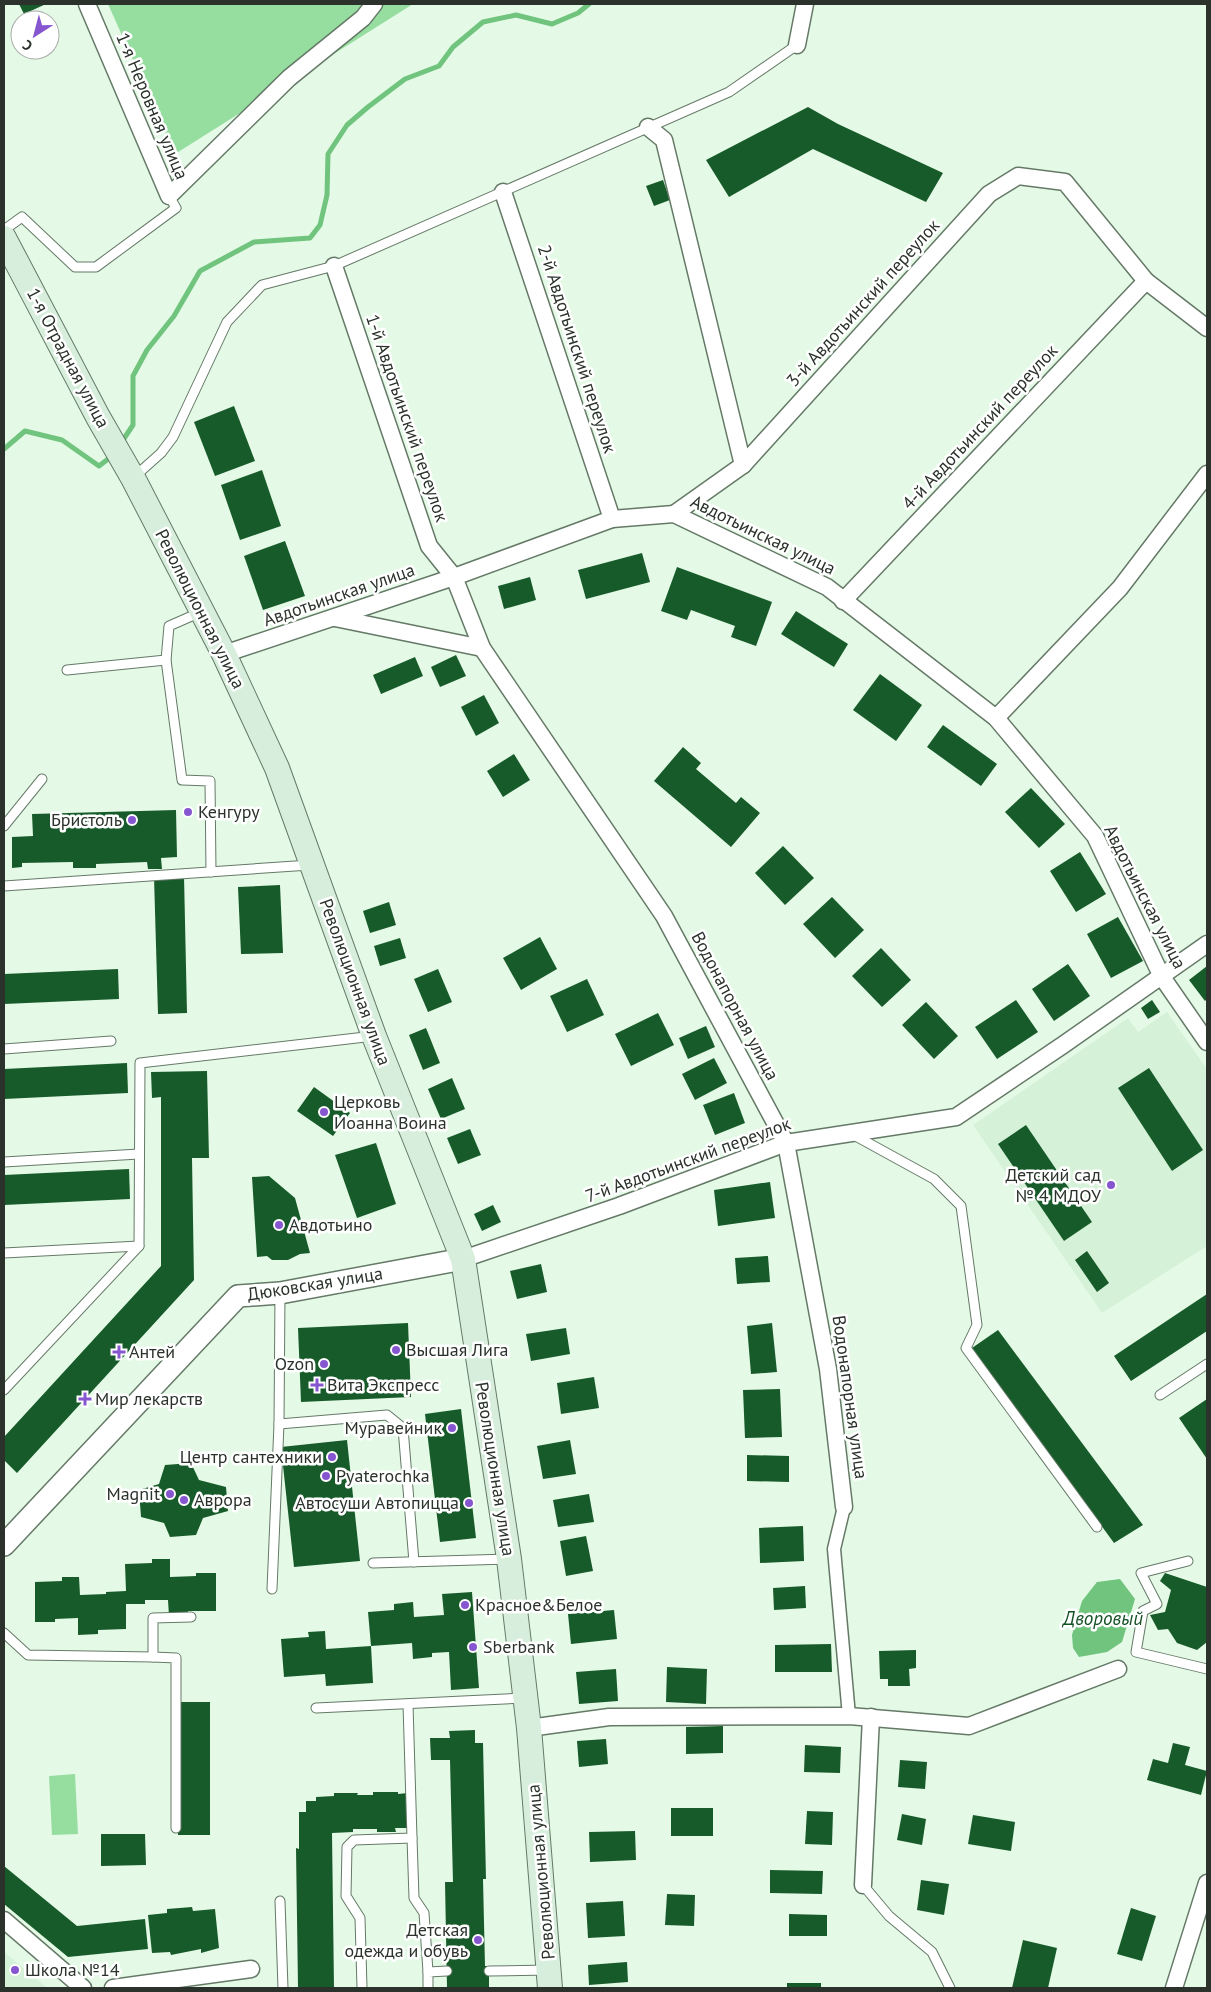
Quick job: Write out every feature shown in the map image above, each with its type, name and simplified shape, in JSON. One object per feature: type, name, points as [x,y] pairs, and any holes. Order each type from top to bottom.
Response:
[{"type":"main road","name":"1-я Отрадная улица","points":[[4,238],[98,417],[133,478]]},
{"type":"main road","name":"Революционная улица","points":[[133,478],[224,654],[277,768],[374,1036],[463,1259],[509,1559],[529,1728],[550,1979]]},
{"type":"street","name":"1-я Неровная улица","points":[[87,4],[169,196]]},
{"type":"street","points":[[169,196],[289,78],[363,18],[374,4]]},
{"type":"street","points":[[797,45],[806,4]]},
{"type":"street","points":[[648,126],[664,140],[743,465]]},
{"type":"street","name":"3-й Авдотьинский переулок","points":[[674,514],[743,465],[989,194],[1018,176],[1065,182],[1146,281]]},
{"type":"street","name":"2-й Авдотьинский переулок","points":[[504,192],[612,519]]},
{"type":"street","name":"1-й Авдотьинский переулок","points":[[334,266],[430,546],[454,577]]},
{"type":"street","points":[[1146,281],[1207,328]]},
{"type":"street","name":"4-й Авдотьинский переулок","points":[[843,601],[1146,281]]},
{"type":"street","points":[[996,718],[1120,588],[1207,474]]},
{"type":"street","name":"Авдотьинская улица","points":[[224,654],[454,577],[612,519],[674,514],[827,587],[996,718],[1094,836],[1162,977],[1207,1042]]},
{"type":"street","name":"Водонапорная улица","points":[[454,577],[482,648],[664,916],[786,1143],[828,1369],[844,1507]]},
{"type":"street","points":[[334,617],[482,648]]},
{"type":"street","name":"7-й Авдотьинский переулок","points":[[463,1259],[619,1206],[786,1143],[956,1117],[1162,977],[1207,944]]},
{"type":"street","name":"Дюковская улица","points":[[6,1539],[238,1296],[280,1293],[463,1259]]},
{"type":"street","points":[[844,1507],[834,1550],[849,1716]]},
{"type":"street","points":[[529,1728],[610,1717],[849,1716],[969,1726],[1118,1669]]},
{"type":"street","points":[[863,1885],[871,1717]]},
{"type":"street","points":[[1174,1988],[1207,1883]]},
{"type":"street","points":[[4,1920],[83,1988]]},
{"type":"street","points":[[113,1988],[251,1970]]},
{"type":"lane","points":[[133,478],[161,453],[172,437],[228,322],[262,285],[334,266],[504,192],[648,126],[729,92],[797,45]]},
{"type":"lane","points":[[4,230],[22,217],[75,267],[96,267],[176,208],[169,196]]},
{"type":"lane","points":[[202,611],[168,626],[166,660],[182,780],[210,781],[211,872]]},
{"type":"lane","points":[[67,670],[166,660]]},
{"type":"lane","points":[[4,826],[42,779]]},
{"type":"lane","points":[[4,886],[312,865]]},
{"type":"lane","points":[[4,1390],[138,1246],[140,1063],[374,1036]]},
{"type":"lane","points":[[4,1049],[110,1041]]},
{"type":"lane","points":[[849,1132],[934,1179],[961,1206],[977,1325],[966,1348],[1097,1527]]},
{"type":"lane","points":[[4,1162],[139,1154]]},
{"type":"lane","points":[[4,1253],[138,1246]]},
{"type":"lane","points":[[272,1589],[279,1424],[280,1293]]},
{"type":"lane","points":[[1160,1395],[1207,1364]]},
{"type":"lane","points":[[279,1424],[387,1415],[403,1428],[414,1562]]},
{"type":"lane","points":[[374,1563],[509,1559]]},
{"type":"lane","points":[[1188,1561],[1141,1573],[1157,1604],[1143,1611],[1136,1652],[1207,1669]]},
{"type":"lane","points":[[153,1656],[153,1618],[191,1617]]},
{"type":"lane","points":[[4,1633],[28,1655],[153,1656],[176,1658],[176,1828]]},
{"type":"lane","points":[[316,1708],[525,1698]]},
{"type":"lane","points":[[408,1704],[414,1898],[424,1913],[428,1988]]},
{"type":"lane","points":[[362,1988],[360,1918],[346,1896],[347,1848],[354,1840],[412,1838]]},
{"type":"lane","points":[[863,1885],[890,1916],[932,1952],[950,1988]]},
{"type":"lane","points":[[280,1901],[283,1988]]},
{"type":"lane","points":[[428,1972],[447,1971]]},
{"type":"lane","points":[[489,1971],[550,1979]]},
{"type":"shaded area","points":[[108,4],[413,4],[175,154]]},
{"type":"shaded area","name":"Детский сад № 4 МДОУ","points":[[1167,1012],[1207,1069],[1207,1246],[1102,1313],[973,1125],[1128,1018],[1138,1032]]},
{"type":"shaded area","points":[[75,1774],[78,1834],[52,1835],[49,1776]]},
{"type":"shaded area","name":"Школа №14","points":[[4,1952],[47,1988],[4,1988]]},
{"type":"water","name":"Дворовый","points":[[1120,1579],[1135,1599],[1122,1642],[1107,1652],[1079,1657],[1073,1648],[1072,1635],[1082,1601],[1097,1582]]},
{"type":"building","points":[[19,4],[46,4],[33,10],[22,10]]},
{"type":"building","points":[[808,107],[838,124],[943,173],[926,202],[813,149],[729,197],[706,160]]},
{"type":"building","points":[[663,180],[670,200],[654,206],[646,186]]},
{"type":"building","points":[[234,406],[255,461],[215,476],[194,422]]},
{"type":"building","points":[[262,470],[281,526],[240,540],[221,485]]},
{"type":"building","points":[[285,541],[305,596],[263,610],[244,556]]},
{"type":"building","points":[[642,553],[650,582],[586,599],[578,570]]},
{"type":"building","points":[[677,567],[772,602],[756,646],[731,637],[735,626],[691,610],[687,620],[661,611]]},
{"type":"building","points":[[530,577],[536,600],[504,609],[498,586]]},
{"type":"building","points":[[796,611],[848,644],[834,667],[781,634]]},
{"type":"building","points":[[456,655],[466,676],[440,687],[431,667]]},
{"type":"building","points":[[415,657],[423,676],[381,694],[373,675]]},
{"type":"building","points":[[880,674],[922,705],[896,741],[853,710]]},
{"type":"building","points":[[484,695],[499,723],[476,736],[461,707]]},
{"type":"building","points":[[943,725],[997,764],[981,786],[927,747]]},
{"type":"building","points":[[683,747],[701,763],[696,769],[736,803],[741,797],[760,813],[731,847],[654,781]]},
{"type":"building","points":[[514,754],[530,780],[503,797],[487,771]]},
{"type":"building","points":[[1031,788],[1065,824],[1039,848],[1005,812]]},
{"type":"building","points":[[176,810],[177,857],[161,858],[162,869],[148,869],[147,862],[96,864],[96,868],[73,868],[73,862],[22,863],[22,867],[12,868],[12,837],[33,836],[32,814]]},
{"type":"building","points":[[783,846],[814,878],[785,905],[755,873]]},
{"type":"building","points":[[1080,852],[1106,894],[1076,912],[1050,871]]},
{"type":"building","points":[[184,876],[187,1013],[158,1014],[154,877]]},
{"type":"building","points":[[280,885],[283,953],[241,954],[238,887]]},
{"type":"building","points":[[832,897],[864,930],[835,958],[803,924]]},
{"type":"building","points":[[389,902],[396,925],[370,933],[363,911]]},
{"type":"building","points":[[1118,917],[1143,961],[1111,978],[1087,934]]},
{"type":"building","points":[[540,937],[557,969],[521,990],[503,958]]},
{"type":"building","points":[[400,938],[406,958],[380,966],[374,946]]},
{"type":"building","points":[[881,948],[911,980],[882,1007],[852,976]]},
{"type":"building","points":[[1068,964],[1090,996],[1054,1021],[1032,989]]},
{"type":"building","points":[[1207,966],[1207,999],[1205,1001],[1189,980]]},
{"type":"building","points":[[118,969],[119,999],[4,1004],[4,974]]},
{"type":"building","points":[[438,969],[452,1002],[428,1012],[414,979]]},
{"type":"building","points":[[587,979],[604,1015],[567,1032],[550,996]]},
{"type":"building","points":[[1016,1000],[1038,1032],[997,1059],[975,1027]]},
{"type":"building","points":[[1152,1000],[1160,1012],[1148,1019],[1141,1008]]},
{"type":"building","points":[[926,1002],[958,1036],[934,1059],[902,1025]]},
{"type":"building","points":[[658,1013],[674,1045],[631,1066],[615,1034]]},
{"type":"building","points":[[706,1026],[715,1047],[688,1059],[679,1038]]},
{"type":"building","points":[[426,1028],[440,1063],[423,1070],[409,1035]]},
{"type":"building","points":[[714,1058],[727,1083],[695,1100],[682,1074]]},
{"type":"building","points":[[127,1063],[128,1093],[4,1099],[4,1069]]},
{"type":"building","points":[[1149,1068],[1203,1150],[1172,1171],[1118,1088]]},
{"type":"building","points":[[207,1071],[209,1158],[192,1158],[194,1280],[17,1473],[4,1460],[4,1437],[161,1266],[161,1097],[152,1098],[151,1072]]},
{"type":"building","points":[[452,1078],[465,1109],[441,1119],[428,1089]]},
{"type":"building","name":"Церковь Иоанна Воина","points":[[314,1087],[350,1113],[333,1136],[297,1111]]},
{"type":"building","points":[[734,1093],[745,1123],[715,1135],[703,1105]]},
{"type":"building","points":[[1026,1125],[1092,1222],[1064,1241],[998,1144]]},
{"type":"building","points":[[470,1129],[481,1155],[458,1164],[447,1138]]},
{"type":"building","points":[[376,1143],[396,1204],[357,1218],[335,1155]]},
{"type":"building","points":[[129,1169],[130,1199],[4,1205],[4,1175]]},
{"type":"building","name":"Авдотьино","points":[[269,1176],[295,1198],[310,1253],[300,1254],[288,1260],[272,1260],[267,1256],[257,1257],[252,1177]]},
{"type":"building","points":[[770,1182],[775,1218],[718,1226],[714,1190]]},
{"type":"building","points":[[493,1205],[501,1222],[482,1231],[474,1214]]},
{"type":"building","points":[[1087,1251],[1109,1283],[1097,1292],[1075,1260]]},
{"type":"building","points":[[768,1256],[770,1282],[737,1284],[735,1258]]},
{"type":"building","points":[[541,1264],[547,1292],[517,1299],[510,1271]]},
{"type":"building","points":[[1207,1294],[1207,1331],[1131,1381],[1114,1356]]},
{"type":"building","points":[[408,1323],[411,1397],[301,1402],[298,1328]]},
{"type":"building","points":[[772,1323],[777,1372],[751,1374],[747,1326]]},
{"type":"building","points":[[566,1328],[570,1354],[531,1361],[526,1334]]},
{"type":"building","points":[[998,1330],[1143,1525],[1114,1543],[972,1348]]},
{"type":"building","points":[[594,1377],[599,1408],[561,1414],[557,1383]]},
{"type":"building","points":[[780,1389],[782,1437],[745,1438],[743,1390]]},
{"type":"building","points":[[1207,1399],[1207,1459],[1179,1418]]},
{"type":"building","points":[[461,1409],[476,1538],[440,1542],[425,1414]]},
{"type":"building","points":[[347,1440],[360,1561],[294,1567],[281,1447]]},
{"type":"building","points":[[570,1440],[576,1474],[543,1479],[537,1446]]},
{"type":"building","points":[[747,1455],[789,1456],[789,1482],[747,1481]]},
{"type":"building","name":"Аврора","points":[[191,1463],[199,1480],[226,1487],[228,1511],[203,1518],[196,1535],[170,1537],[164,1523],[141,1517],[139,1490],[159,1484],[165,1465]]},
{"type":"building","points":[[589,1494],[594,1522],[558,1527],[553,1500]]},
{"type":"building","points":[[803,1526],[804,1561],[760,1563],[759,1528]]},
{"type":"building","points":[[586,1536],[593,1571],[566,1576],[560,1541]]},
{"type":"building","points":[[152,1559],[170,1559],[170,1577],[196,1576],[196,1573],[216,1573],[216,1611],[188,1611],[188,1616],[169,1616],[168,1600],[145,1600],[145,1604],[126,1604],[126,1629],[98,1630],[98,1634],[78,1635],[78,1618],[55,1619],[55,1622],[35,1622],[35,1582],[62,1581],[62,1577],[79,1577],[80,1595],[126,1591],[125,1564],[152,1563]]},
{"type":"building","points":[[1165,1573],[1207,1587],[1207,1642],[1197,1650],[1177,1643],[1168,1629],[1158,1630],[1150,1615],[1165,1612],[1171,1590],[1160,1581]]},
{"type":"building","points":[[805,1586],[806,1608],[774,1610],[773,1588]]},
{"type":"building","points":[[472,1592],[479,1688],[451,1690],[449,1652],[432,1653],[432,1657],[413,1659],[412,1643],[371,1646],[368,1612],[394,1610],[394,1604],[413,1602],[414,1617],[444,1615],[442,1594]]},
{"type":"building","points":[[614,1610],[617,1639],[571,1644],[568,1614]]},
{"type":"building","points":[[325,1631],[326,1649],[371,1646],[373,1683],[326,1686],[325,1674],[284,1677],[281,1639],[309,1637],[308,1632]]},
{"type":"building","points":[[831,1644],[832,1672],[775,1672],[775,1645]]},
{"type":"building","points":[[916,1650],[916,1668],[909,1669],[910,1686],[888,1686],[888,1679],[880,1679],[879,1651]]},
{"type":"building","points":[[667,1667],[707,1669],[706,1704],[666,1702]]},
{"type":"building","points":[[616,1669],[618,1701],[579,1704],[576,1672]]},
{"type":"building","points":[[178,1702],[210,1702],[210,1835],[178,1835]]},
{"type":"building","points":[[723,1726],[723,1753],[686,1754],[686,1727]]},
{"type":"building","points":[[475,1730],[475,1743],[483,1743],[486,1879],[483,1879],[485,1966],[489,1966],[489,1988],[447,1988],[445,1882],[453,1882],[450,1760],[431,1760],[430,1738],[450,1738],[449,1731]]},
{"type":"building","points":[[606,1739],[608,1764],[579,1767],[577,1741]]},
{"type":"building","points":[[1173,1743],[1190,1747],[1185,1765],[1207,1771],[1201,1795],[1147,1780],[1153,1759],[1168,1763]]},
{"type":"building","points":[[805,1745],[841,1747],[840,1773],[804,1772]]},
{"type":"building","points":[[900,1760],[927,1762],[925,1789],[898,1787]]},
{"type":"building","points":[[373,1792],[408,1793],[408,1828],[395,1828],[396,1832],[377,1832],[377,1829],[353,1829],[353,1832],[332,1833],[334,1988],[298,1988],[296,1848],[299,1849],[299,1812],[306,1812],[306,1801],[316,1801],[316,1797],[334,1796],[334,1793],[373,1795]]},
{"type":"building","points":[[671,1808],[713,1808],[713,1836],[671,1836]]},
{"type":"building","points":[[807,1811],[833,1812],[832,1845],[805,1844]]},
{"type":"building","points":[[902,1814],[926,1819],[922,1845],[897,1840]]},
{"type":"building","points":[[973,1815],[1015,1822],[1011,1851],[968,1844]]},
{"type":"building","points":[[635,1831],[636,1860],[590,1862],[589,1832]]},
{"type":"building","points":[[101,1834],[145,1834],[146,1865],[101,1866]]},
{"type":"building","points":[[4,1866],[77,1926],[145,1919],[148,1949],[68,1957],[4,1904]]},
{"type":"building","points":[[770,1870],[823,1871],[822,1894],[770,1893]]},
{"type":"building","points":[[921,1880],[949,1884],[944,1915],[917,1910]]},
{"type":"building","points":[[667,1894],[695,1895],[694,1926],[665,1925]]},
{"type":"building","points":[[623,1901],[625,1936],[588,1938],[586,1903]]},
{"type":"building","points":[[192,1907],[193,1911],[215,1909],[219,1948],[201,1953],[201,1949],[171,1955],[170,1952],[152,1953],[148,1915],[167,1913],[167,1909]]},
{"type":"building","points":[[1131,1908],[1156,1916],[1142,1961],[1117,1954]]},
{"type":"building","points":[[789,1914],[827,1915],[827,1936],[789,1936]]},
{"type":"building","points":[[1023,1940],[1057,1948],[1048,1988],[1012,1988]]},
{"type":"building","points":[[627,1962],[628,1982],[589,1985],[588,1965]]},
{"type":"building","points":[[787,1983],[821,1983],[821,1988],[787,1988]]},
{"type":"waterway","points":[[121,443],[133,425],[133,376],[147,350],[174,316],[200,271],[254,242],[310,238],[320,225],[327,195],[328,154],[347,125],[405,79],[439,66],[453,47],[483,22],[516,15],[552,24],[578,13],[589,4]]},
{"type":"waterway","points":[[4,449],[25,431],[62,440],[99,466],[112,456]]},
{"type":"place","name":"Кенгуру","points":[[188,812]]},
{"type":"place","name":"Бристоль","points":[[132,820]]},
{"type":"place","name":"Церковь Иоанна Воина","points":[[324,1112]]},
{"type":"place","name":"Детский сад № 4 МДОУ","points":[[1111,1185]]},
{"type":"place","name":"Авдотьино","points":[[279,1225]]},
{"type":"place","name":"Высшая Лига","points":[[396,1350]]},
{"type":"place","name":"Антей","points":[[119,1352]]},
{"type":"place","name":"Ozon","points":[[324,1364]]},
{"type":"place","name":"Вита Экспресс","points":[[317,1385]]},
{"type":"place","name":"Мир лекарств","points":[[85,1399]]},
{"type":"place","name":"Муравейник","points":[[452,1428]]},
{"type":"place","name":"Центр сантехники","points":[[332,1457]]},
{"type":"place","name":"Pyaterochka","points":[[326,1476]]},
{"type":"place","name":"Magnit","points":[[170,1494]]},
{"type":"place","name":"Аврора","points":[[184,1500]]},
{"type":"place","name":"Автосуши Автопицца","points":[[469,1503]]},
{"type":"place","name":"Красное&Белое","points":[[465,1605]]},
{"type":"place","name":"Sberbank","points":[[473,1647]]},
{"type":"place","name":"Детская одежда и обувь","points":[[478,1940]]},
{"type":"place","name":"Школа №14","points":[[15,1970]]}]
